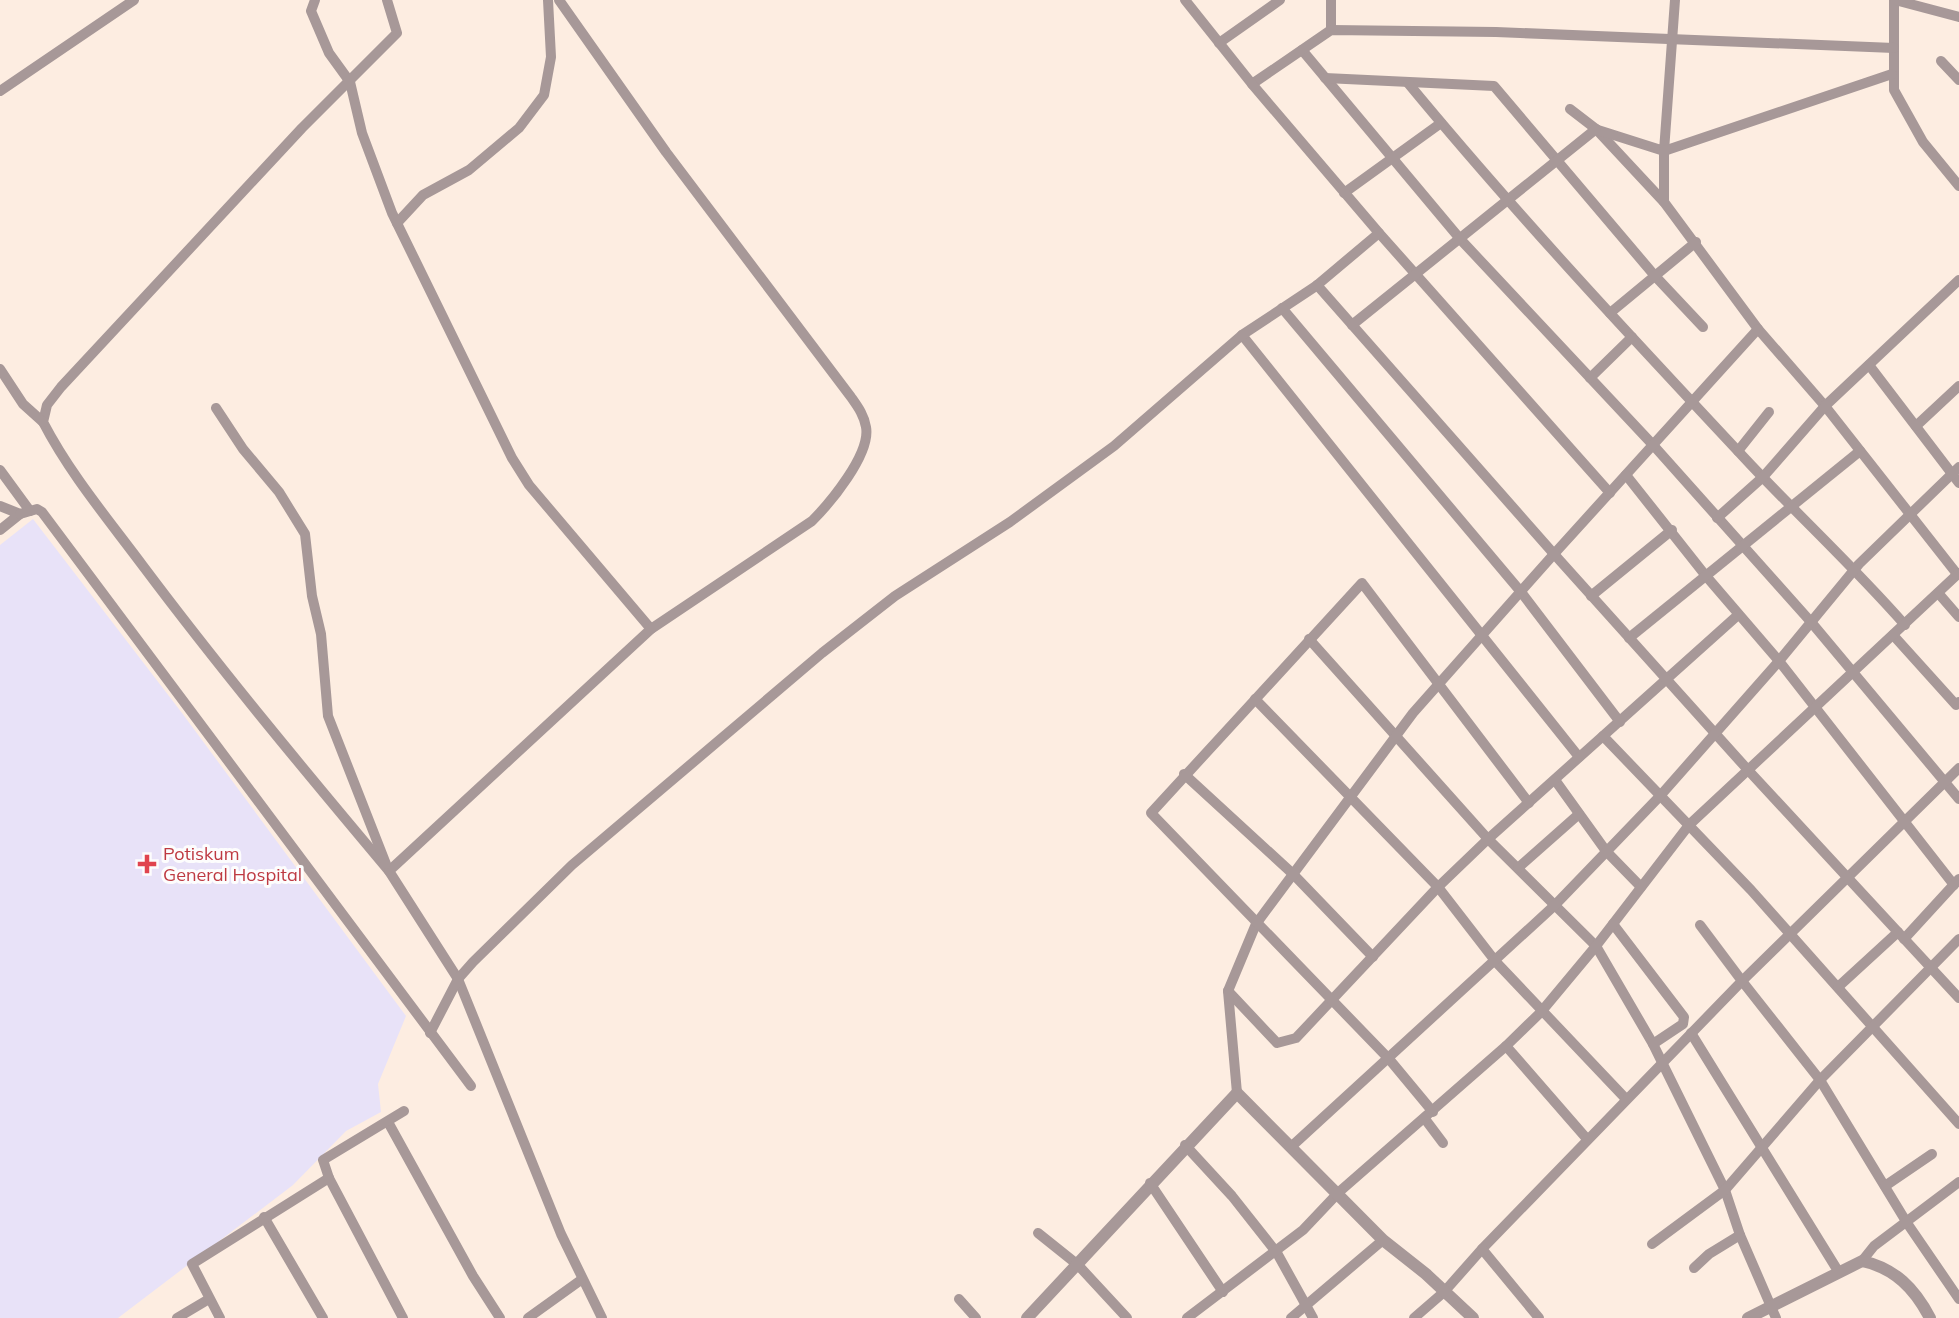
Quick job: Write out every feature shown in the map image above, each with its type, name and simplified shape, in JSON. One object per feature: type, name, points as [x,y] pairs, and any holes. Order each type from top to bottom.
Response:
[{"type":"street","points":[[0,91],[134,0]]},
{"type":"street","points":[[315,0],[311,10],[329,53],[350,82],[362,133],[397,223],[512,458],[529,485],[651,629]]},
{"type":"street","points":[[43,422],[47,405],[61,387],[302,128],[397,33],[387,0]]},
{"type":"street","points":[[397,223],[423,195],[469,170],[519,128],[544,95],[551,57],[548,0]]},
{"type":"street","points":[[389,871],[651,629],[812,521],[832,501],[864,445],[867,429],[862,414],[851,397],[666,152],[559,0]]},
{"type":"street","points":[[1186,0],[1344,193],[1611,493]]},
{"type":"street","points":[[1219,43],[1280,0]]},
{"type":"street","points":[[1331,0],[1331,30]]},
{"type":"street","points":[[1664,202],[1664,151],[1675,0]]},
{"type":"street","points":[[1959,17],[1894,0],[1894,90],[1915,129],[1959,186]]},
{"type":"street","points":[[1252,83],[1331,30],[1496,32],[1894,48]]},
{"type":"street","points":[[1302,50],[1461,240],[1654,446],[1811,622],[1959,799]]},
{"type":"street","points":[[1941,61],[1959,80]]},
{"type":"street","points":[[1596,130],[1664,151],[1892,74]]},
{"type":"street","points":[[1325,78],[1494,86],[1655,276],[1703,327]]},
{"type":"street","points":[[1408,83],[1508,203],[1791,507],[1855,568],[1905,625]]},
{"type":"street","points":[[1187,1318],[1303,1230],[1339,1192],[1506,1046],[1541,1012],[1596,946],[1689,825],[1939,594],[1958,573],[1825,406],[1758,329],[1664,202],[1596,130],[1570,109]]},
{"type":"street","points":[[1344,193],[1441,123]]},
{"type":"street","points":[[1352,325],[1596,130]]},
{"type":"street","points":[[430,1033],[458,979],[572,865],[822,653],[895,596],[1010,522],[1114,446],[1242,335],[1317,285],[1379,233]]},
{"type":"street","points":[[1610,313],[1696,242]]},
{"type":"street","points":[[1717,518],[1763,477],[1825,406],[1959,280]]},
{"type":"street","points":[[1317,285],[1591,596],[1959,998]]},
{"type":"street","points":[[1282,308],[1521,592],[1620,722]]},
{"type":"street","points":[[1473,1318],[1383,1240],[1339,1192],[1237,1093],[1228,991],[1256,924],[1437,685],[1758,329]]},
{"type":"street","points":[[1242,335],[1578,757]]},
{"type":"street","points":[[1590,378],[1632,337]]},
{"type":"street","points":[[1292,1146],[1496,962],[1555,905],[1660,796],[1779,661],[1855,568],[1910,514],[1957,474],[1869,365]]},
{"type":"street","points":[[0,369],[23,404],[43,422],[60,454],[176,610],[282,744],[389,871],[458,979],[499,1085],[582,1280],[601,1318]]},
{"type":"street","points":[[1916,426],[1959,386]]},
{"type":"street","points":[[216,408],[243,449],[279,492],[305,534],[312,596],[321,634],[328,716],[389,871]]},
{"type":"street","points":[[1738,451],[1769,412]]},
{"type":"street","points":[[1629,638],[1860,451]]},
{"type":"street","points":[[0,470],[25,512]]},
{"type":"street","points":[[1626,475],[1956,882],[1901,935],[1838,988]]},
{"type":"street","points":[[0,506],[25,512],[42,512],[471,1086]]},
{"type":"street","points":[[0,530],[25,512]]},
{"type":"street","points":[[1591,596],[1672,530]]},
{"type":"street","points":[[1443,1143],[1429,1115],[1389,1059],[1151,813],[1362,583],[1529,803]]},
{"type":"street","points":[[1939,594],[1959,617]]},
{"type":"street","points":[[1228,991],[1277,1043],[1296,1038],[1438,887],[1488,839],[1738,615]]},
{"type":"street","points":[[1893,635],[1956,705],[1959,702]]},
{"type":"street","points":[[1309,639],[1488,839],[1596,946],[1653,1044],[1725,1190],[1740,1235],[1773,1312]]},
{"type":"street","points":[[1255,699],[1438,887],[1496,962],[1626,1099]]},
{"type":"street","points":[[1604,736],[1791,934],[1959,1124]]},
{"type":"street","points":[[1414,1318],[1444,1292],[1661,1062],[1959,768]]},
{"type":"street","points":[[1184,775],[1293,874],[1373,957]]},
{"type":"street","points":[[1555,780],[1606,851],[1641,887]]},
{"type":"street","points":[[1518,868],[1580,814]]},
{"type":"street","points":[[1613,924],[1684,1017],[1683,1024],[1653,1044]]},
{"type":"street","points":[[1700,925],[1820,1080],[1907,1223],[1959,1299]]},
{"type":"street","points":[[1652,1244],[1725,1190],[1820,1080],[1959,939]]},
{"type":"street","points":[[1690,1033],[1838,1272]]},
{"type":"street","points":[[1506,1046],[1587,1139]]},
{"type":"street","points":[[1027,1318],[1185,1145],[1237,1093]]},
{"type":"street","points":[[403,1318],[323,1164],[326,1156],[404,1111]]},
{"type":"street","points":[[388,1122],[499,1318]]},
{"type":"street","points":[[1185,1145],[1232,1196],[1277,1252],[1313,1318]]},
{"type":"street","points":[[1885,1186],[1932,1154]]},
{"type":"street","points":[[220,1318],[192,1264],[329,1178]]},
{"type":"street","points":[[1748,1318],[1773,1312],[1838,1272],[1862,1261],[1874,1246],[1959,1182]]},
{"type":"street","points":[[1150,1183],[1223,1292]]},
{"type":"street","points":[[264,1217],[323,1318]]},
{"type":"street","points":[[1038,1233],[1078,1265],[1126,1318]]},
{"type":"street","points":[[1694,1268],[1709,1254],[1740,1235]]},
{"type":"street","points":[[1291,1318],[1383,1240]]},
{"type":"street","points":[[1482,1249],[1539,1318]]},
{"type":"street","points":[[1862,1261],[1878,1264],[1902,1279],[1913,1290],[1927,1317]]},
{"type":"street","points":[[528,1318],[582,1280]]},
{"type":"street","points":[[177,1318],[209,1299]]},
{"type":"street","points":[[959,1299],[976,1318]]},
{"type":"shaded area","name":"Potiskum General Hospital","points":[[33,519],[182,713],[406,1016],[378,1084],[381,1112],[346,1131],[293,1185],[118,1318],[0,1318],[0,545]]},
{"type":"place","name":"Potiskum General Hospital","points":[[147,864]]}]
